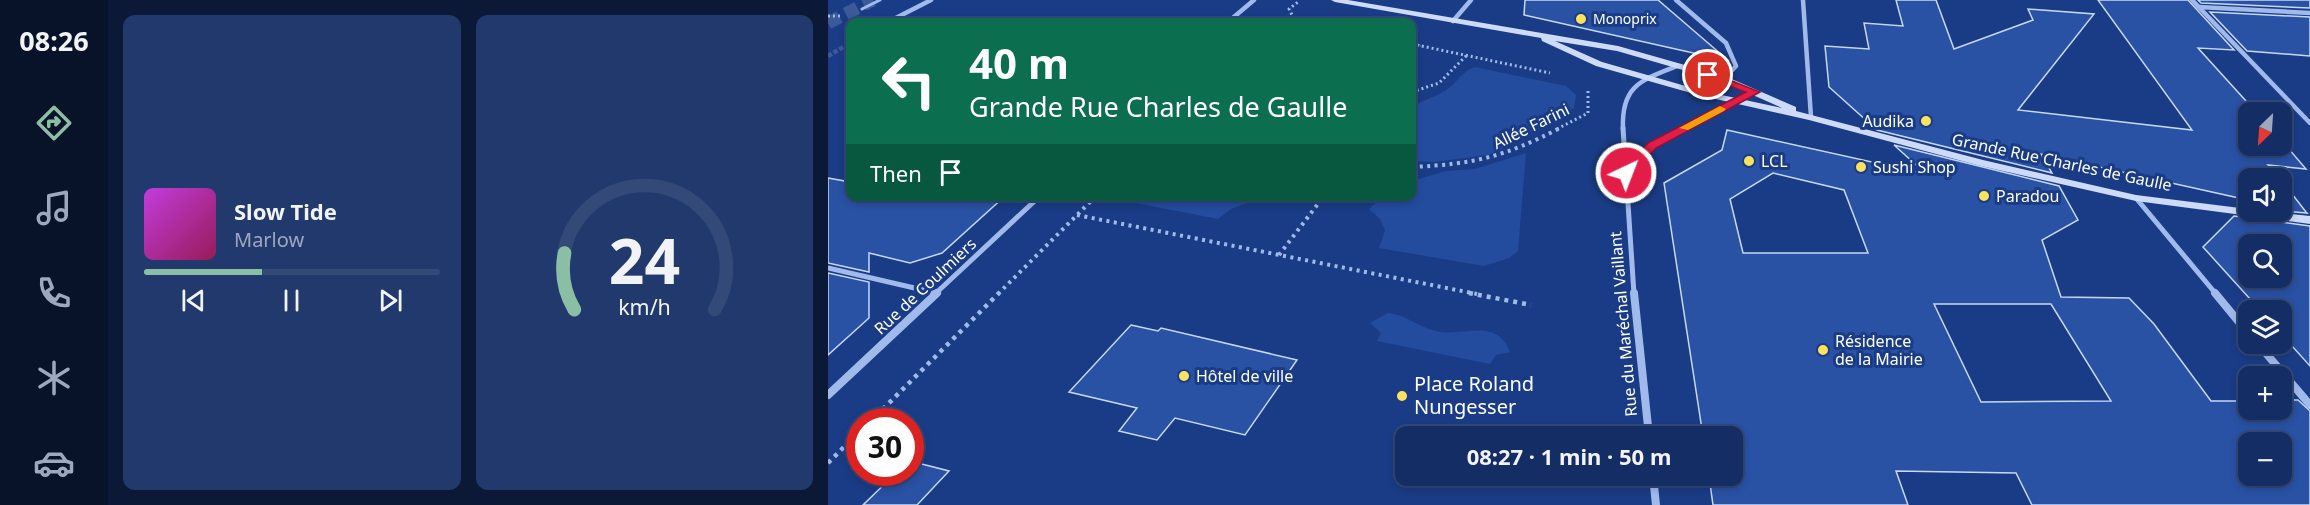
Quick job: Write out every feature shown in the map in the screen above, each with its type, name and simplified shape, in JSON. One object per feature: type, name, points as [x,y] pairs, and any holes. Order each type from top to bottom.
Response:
[{"type":"street","points":[[896,18],[931,0]]},
{"type":"street","points":[[1233,18],[1254,0]]},
{"type":"street","name":"Grande Rue Charles de Gaulle","points":[[1335,0],[1545,39],[1618,49],[1724,79],[1811,117]]},
{"type":"street","points":[[1454,21],[1471,0]]},
{"type":"street","points":[[1676,0],[1726,43],[1736,66],[1724,79],[1701,93]]},
{"type":"street","points":[[1803,0],[1811,87],[1811,117]]},
{"type":"street","points":[[2192,0],[2310,123]]},
{"type":"street","points":[[2199,7],[2310,13]]},
{"type":"street","name":"Grande Rue Charles de Gaulle","points":[[1545,39],[1599,64],[1648,78],[1734,102],[1811,117],[1981,163],[2136,198],[2310,220]]},
{"type":"street","points":[[1648,78],[1677,66]]},
{"type":"street","name":"Rue du Maréchal Vaillant","points":[[1648,78],[1629,91],[1622,107],[1636,322],[1648,426]]},
{"type":"street","points":[[1626,173],[1652,146],[1755,92]]},
{"type":"street","points":[[2136,198],[2238,321]]},
{"type":"street","name":"Rue de Coulmiers","points":[[828,395],[1035,201]]},
{"type":"street","points":[[828,268],[936,293]]},
{"type":"street","points":[[2267,354],[2310,405]]},
{"type":"street","points":[[1654,486],[1656,505]]},
{"type":"lane","points":[[862,9],[880,0]]},
{"type":"path","points":[[1294,18],[1289,9],[1298,2]]},
{"type":"path","points":[[828,16],[838,16]]},
{"type":"path","points":[[1416,44],[1555,74]]},
{"type":"path","points":[[1416,48],[1420,45]]},
{"type":"path","points":[[1416,91],[1439,83],[1447,75]]},
{"type":"path","name":"Allée Farini","points":[[1416,167],[1460,165],[1490,159],[1519,149],[1588,113],[1588,81]]},
{"type":"path","points":[[884,408],[1091,201]]},
{"type":"path","points":[[1279,255],[1320,201]]},
{"type":"path","points":[[1077,215],[1531,305]]},
{"type":"path","points":[[828,463],[846,445]]},
{"type":"shaded area","points":[[1475,67],[1566,86],[1576,95],[1574,108],[1515,143],[1488,155],[1434,162],[1416,161],[1416,106],[1445,91],[1467,71]]},
{"type":"shaded area","points":[[1526,153],[1518,251],[1509,258],[1484,266],[1379,248],[1385,230],[1380,219],[1369,209],[1378,201],[1416,201],[1416,180],[1446,171],[1475,169]]},
{"type":"shaded area","points":[[1252,201],[1231,209],[1218,219],[1131,202]]},
{"type":"shaded area","points":[[1388,313],[1436,331],[1487,331],[1504,341],[1510,352],[1496,355],[1490,364],[1377,341],[1381,333],[1370,323]]},
{"type":"building","points":[[1525,0],[1658,0],[1729,61],[1524,15]]},
{"type":"building","points":[[1896,0],[1936,0],[1954,49],[2033,20],[2028,9],[2094,14],[2018,110],[2192,130],[2098,0],[2188,0],[2234,50],[2198,48],[2247,102],[2238,102],[2238,156],[2292,156],[2292,153],[2306,169],[2268,165],[2271,168],[2238,168],[2238,198],[2041,154],[2052,173],[1877,130],[1829,87],[1825,46],[1869,49],[1864,23],[1903,26]]},
{"type":"building","points":[[2198,0],[2310,0],[2310,8],[2201,3]]},
{"type":"building","points":[[2210,12],[2310,17],[2310,56],[2247,51]]},
{"type":"building","points":[[1727,130],[1926,174],[1894,145],[2059,186],[2078,220],[2042,240],[2061,297],[2129,298],[2154,324],[2211,401],[2238,401],[2238,420],[2292,420],[2292,400],[2298,400],[2310,411],[2310,505],[2032,505],[2016,473],[1896,471],[1908,505],[1713,505],[1710,486],[1743,486],[1743,426],[1701,426],[1664,183],[1722,150]],"holes":[[[1773,173],[1844,190],[1868,253],[1743,253],[1730,199]],[[1934,304],[2051,304],[2111,401],[1981,402]]]},
{"type":"building","points":[[828,178],[846,181],[846,201],[999,201],[942,253],[910,263],[869,253],[869,272],[828,263]]},
{"type":"building","points":[[2292,194],[2306,212],[2292,212]]},
{"type":"building","points":[[2234,216],[2238,217],[2238,222],[2280,222],[2310,226],[2310,366],[2292,346],[2292,300],[2251,300],[2240,288],[2292,288],[2292,234],[2238,234],[2238,286],[2203,247]]},
{"type":"building","points":[[828,273],[869,282],[869,318],[828,355]]},
{"type":"building","name":"Hôtel de ville","points":[[1131,325],[1158,331],[1161,328],[1297,360],[1245,435],[1175,418],[1157,440],[1119,431],[1137,408],[1069,392]]},
{"type":"building","points":[[924,465],[949,471],[917,505],[863,505],[883,486],[924,486]]},
{"type":"tunnel","points":[[828,23],[873,0]]},
{"type":"tunnel","points":[[828,56],[846,45]]},
{"type":"slow traffic","points":[[1684,128],[1720,109]]},
{"type":"place","name":"Monoprix","points":[[1581,19]]},
{"type":"place","name":"Audika","points":[[1926,121]]},
{"type":"place","name":"LCL","points":[[1749,161]]},
{"type":"place","name":"Sushi Shop","points":[[1861,167]]},
{"type":"place","name":"Paradou","points":[[1984,196]]},
{"type":"place","name":"Résidence de la Mairie","points":[[1823,350]]},
{"type":"place","name":"Hôtel de ville","points":[[1184,376]]},
{"type":"place","name":"Place Roland Nungesser","points":[[1402,396]]},
{"type":"route","points":[[1626,173],[1652,146],[1711,113],[1755,92],[1708,75]]}]
